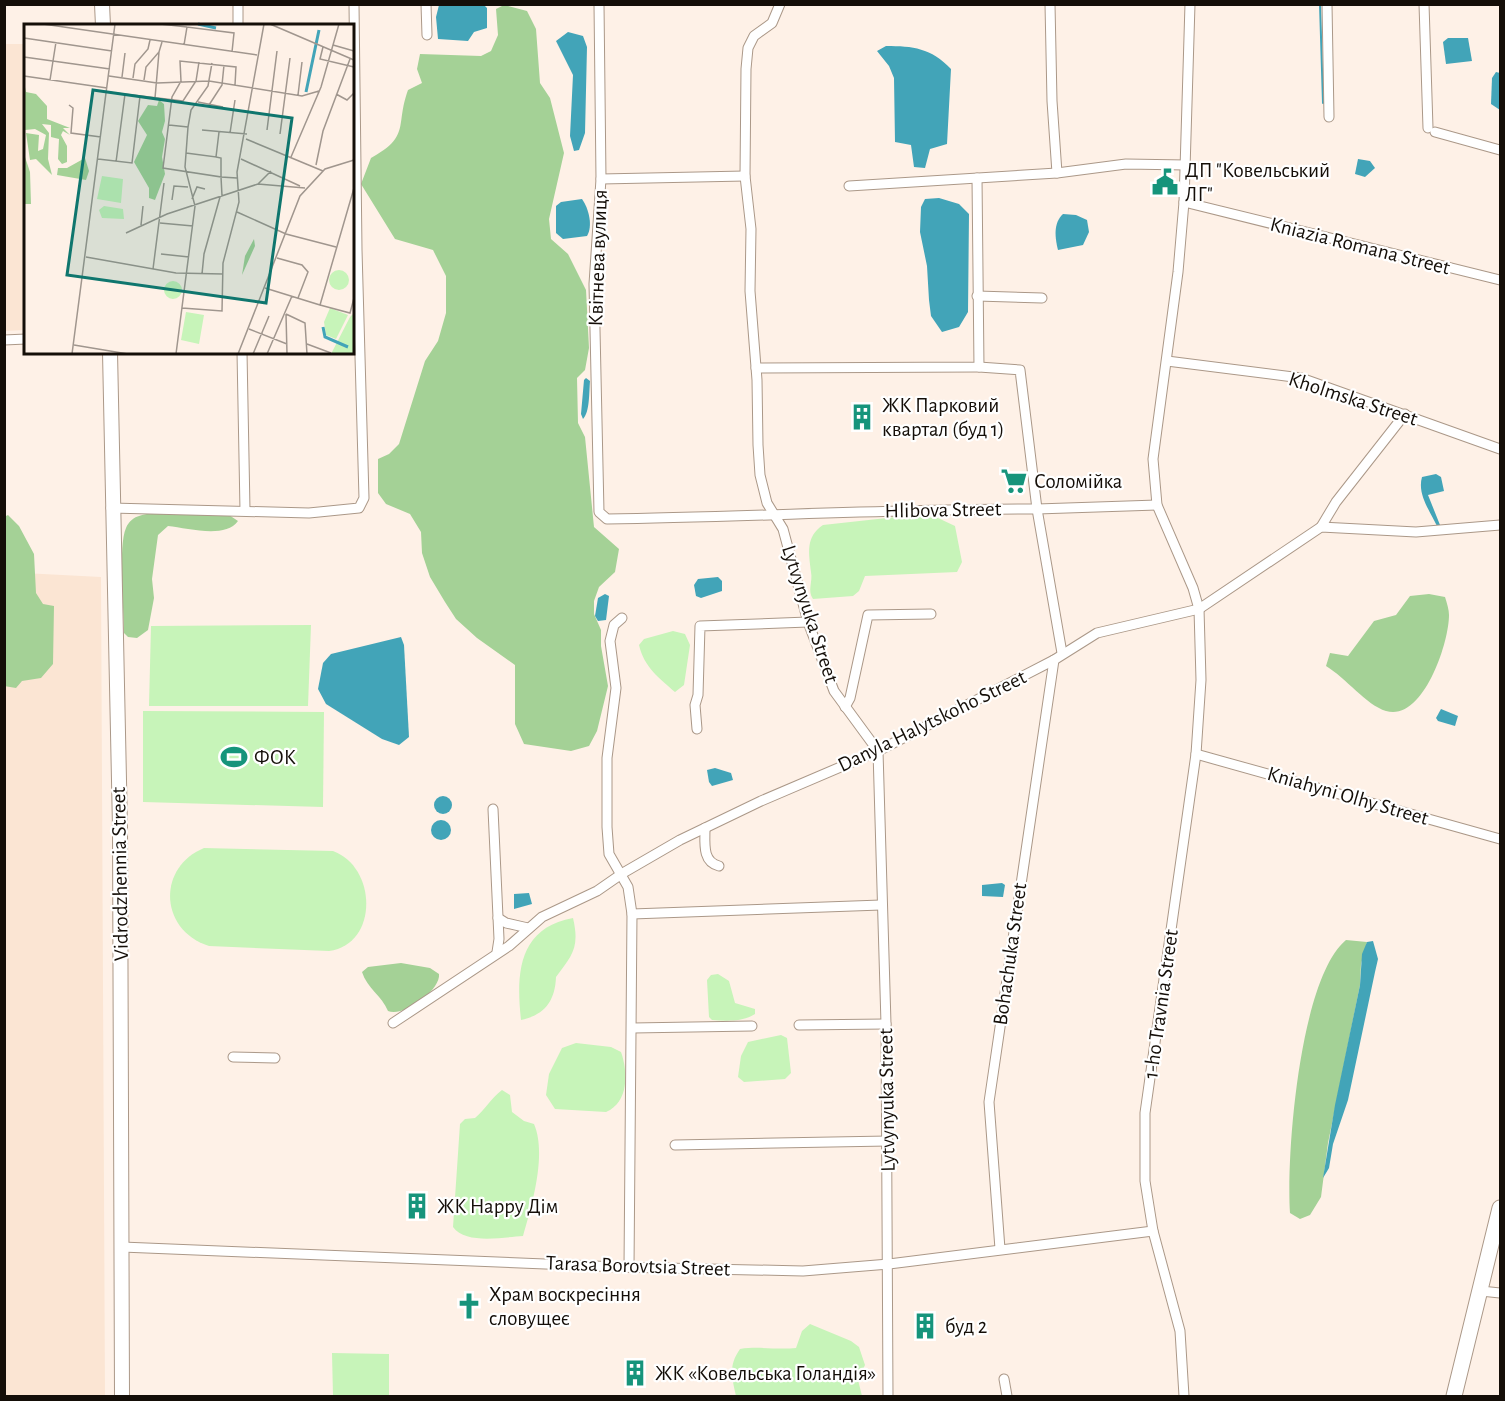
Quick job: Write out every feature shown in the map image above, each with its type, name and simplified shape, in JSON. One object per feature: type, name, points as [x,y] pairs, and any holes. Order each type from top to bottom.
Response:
[{"type":"main road","points":[[1454,1396],[1500,1208]]},
{"type":"street","points":[[102,4],[103,24]]},
{"type":"street","points":[[238,4],[238,24]]},
{"type":"street","points":[[111,508],[309,513],[359,508],[364,498],[354,4]]},
{"type":"street","points":[[426,4],[427,35]]},
{"type":"street","name":"Квітнева вулиця","points":[[599,4],[601,179],[594,284],[599,512]]},
{"type":"street","name":"Lytvynyuka Street","points":[[780,4],[772,23],[754,36],[748,48],[745,176],[751,229],[750,291],[756,368],[760,476],[767,503],[783,529],[808,622],[834,691],[878,751],[888,1140],[888,1396]]},
{"type":"street","points":[[1050,4],[1052,101],[1057,173]]},
{"type":"street","points":[[1190,4],[1184,202],[1167,361],[1153,459],[1157,505],[1193,588],[1199,609]]},
{"type":"street","points":[[1327,4],[1329,117]]},
{"type":"street","points":[[1424,4],[1432,130],[1500,150]]},
{"type":"street","points":[[849,186],[1057,173],[1126,164],[1186,165]]},
{"type":"street","points":[[601,179],[745,176]]},
{"type":"street","points":[[977,178],[979,367]]},
{"type":"street","name":"Kniazia Romana Street","points":[[1184,202],[1500,280]]},
{"type":"street","points":[[977,296],[1042,298]]},
{"type":"street","points":[[4,340],[24,339]]},
{"type":"street","name":"Vidrodzhennia Street","points":[[110,354],[111,508],[120,828],[122,1396]]},
{"type":"street","points":[[243,354],[245,510]]},
{"type":"street","name":"Kholmska Street","points":[[1167,361],[1301,378],[1500,449]]},
{"type":"street","points":[[756,368],[979,367],[1020,370],[1037,509],[1062,653]]},
{"type":"street","points":[[1405,414],[1336,502],[1321,527],[1416,532],[1500,525]]},
{"type":"street","name":"Hlibova Street","points":[[599,512],[607,519],[774,516],[890,509],[1037,509],[1157,505]]},
{"type":"street","name":"Danyla Halytskoho Street","points":[[393,1023],[497,952],[542,918],[597,891],[622,873],[705,828],[878,751],[1054,660],[1097,633],[1199,609],[1321,527]]},
{"type":"street","name":"1-ho Travnia Street","points":[[1184,1396],[1180,1331],[1152,1231],[1145,1181],[1145,1113],[1196,754],[1201,680],[1199,609]]},
{"type":"street","points":[[845,707],[850,698],[868,615],[931,614]]},
{"type":"street","points":[[622,618],[614,625],[610,641],[616,688],[607,758],[609,854],[628,887],[632,914],[633,1028],[629,1267]]},
{"type":"street","points":[[697,729],[695,705],[700,626],[808,622]]},
{"type":"street","name":"Bohachuka Street","points":[[1000,1249],[989,1102],[1054,660]]},
{"type":"street","name":"Kniahyni Olhy Street","points":[[1196,754],[1500,839]]},
{"type":"street","points":[[493,809],[498,918],[497,952]]},
{"type":"street","points":[[705,828],[707,859],[711,864],[719,866]]},
{"type":"street","points":[[632,914],[881,906]]},
{"type":"street","points":[[498,918],[506,923],[528,928]]},
{"type":"street","points":[[799,1025],[886,1024]]},
{"type":"street","points":[[633,1028],[752,1026]]},
{"type":"street","points":[[233,1058],[275,1058]]},
{"type":"street","points":[[675,1145],[888,1140]]},
{"type":"street","name":"Tarasa Borovtsia Street","points":[[122,1247],[629,1267],[803,1271],[889,1264],[1152,1231]]},
{"type":"street","points":[[1481,1290],[1500,1293]]},
{"type":"street","points":[[1004,1379],[1007,1396]]},
{"type":"shaded area","points":[[5,44],[24,44],[24,330],[5,331]]},
{"type":"shaded area","points":[[4,572],[101,577],[105,1396],[5,1396]]},
{"type":"green space","points":[[504,5],[527,11],[536,29],[540,83],[550,98],[564,153],[549,219],[551,239],[568,254],[586,290],[589,348],[585,370],[577,378],[578,423],[585,437],[594,527],[619,549],[615,572],[599,587],[594,601],[594,614],[601,630],[601,646],[608,686],[597,731],[589,746],[571,751],[524,744],[515,724],[515,665],[477,638],[456,619],[430,577],[422,553],[421,532],[410,514],[386,504],[378,493],[378,459],[389,454],[399,444],[425,361],[438,341],[446,313],[446,276],[433,250],[395,239],[361,184],[371,158],[384,150],[397,136],[408,90],[422,83],[417,69],[420,54],[481,56],[491,51],[498,35],[496,9]]},
{"type":"green space","points":[[159,513],[229,515],[238,521],[224,530],[215,531],[168,526],[158,535],[152,579],[154,598],[148,630],[137,638],[128,637],[124,633],[122,563],[126,528],[136,517]]},
{"type":"green space","points":[[8,515],[19,526],[34,554],[36,593],[43,604],[54,606],[53,664],[41,678],[22,681],[16,688],[4,686],[4,517]]},
{"type":"green space","points":[[905,516],[938,518],[955,526],[962,562],[957,572],[865,576],[859,591],[853,596],[813,599],[810,592],[810,546],[817,530],[823,525]]},
{"type":"green space","points":[[1429,594],[1445,597],[1449,613],[1448,628],[1439,661],[1431,678],[1411,705],[1399,711],[1386,711],[1378,708],[1326,666],[1330,653],[1348,656],[1374,621],[1396,615],[1410,596]]},
{"type":"green space","name":"ФОК","points":[[311,625],[308,706],[149,706],[151,626]]},
{"type":"green space","points":[[673,631],[685,634],[690,645],[684,685],[675,692],[648,666],[639,645],[644,639]]},
{"type":"green space","name":"ФОК","points":[[143,711],[324,712],[323,807],[143,802]]},
{"type":"green space","points":[[204,848],[333,851],[348,860],[358,872],[364,888],[366,904],[364,921],[357,935],[345,945],[329,951],[209,946],[193,938],[181,927],[173,914],[170,899],[172,884],[178,870],[188,857]]},
{"type":"green space","points":[[573,918],[575,944],[570,957],[556,977],[551,1000],[536,1015],[521,1020],[519,986],[524,956],[531,943],[541,932],[555,923]]},
{"type":"green space","points":[[1346,940],[1367,942],[1361,964],[1360,985],[1328,1143],[1321,1197],[1310,1215],[1300,1219],[1290,1213],[1289,1186],[1299,1068],[1317,990],[1330,960]]},
{"type":"green space","points":[[401,963],[430,968],[439,974],[438,980],[428,995],[411,1007],[395,1012],[388,1011],[367,983],[362,972],[368,967]]},
{"type":"green space","points":[[718,974],[729,981],[735,1003],[755,1009],[755,1014],[734,1020],[712,1020],[709,1017],[707,980],[711,975]]},
{"type":"green space","points":[[781,1035],[787,1038],[791,1073],[785,1079],[744,1082],[738,1077],[741,1056],[748,1042]]},
{"type":"green space","points":[[576,1043],[611,1047],[621,1052],[625,1068],[623,1094],[614,1107],[606,1112],[555,1109],[546,1095],[549,1074],[562,1048]]},
{"type":"green space","points":[[502,1090],[510,1095],[512,1112],[524,1121],[534,1124],[539,1150],[537,1180],[523,1236],[476,1238],[459,1233],[453,1227],[460,1124],[465,1119],[475,1118]]},
{"type":"green space","points":[[810,1324],[851,1341],[859,1347],[865,1365],[858,1380],[862,1396],[736,1396],[732,1367],[740,1349],[796,1348],[802,1331]]},
{"type":"green space","points":[[332,1353],[389,1354],[389,1396],[333,1396]]},
{"type":"water","points":[[439,5],[484,5],[487,8],[487,28],[474,32],[468,41],[438,39],[436,17]]},
{"type":"water","points":[[568,32],[583,36],[587,47],[585,133],[579,150],[574,151],[570,136],[573,75],[556,41]]},
{"type":"water","points":[[1448,38],[1468,38],[1472,61],[1446,64],[1443,42]]},
{"type":"water","points":[[886,46],[929,52],[951,69],[947,144],[930,149],[925,168],[914,167],[911,145],[895,142],[894,78],[889,66],[877,51]]},
{"type":"water","points":[[1496,72],[1500,73],[1500,110],[1491,104],[1492,78]]},
{"type":"water","points":[[1358,159],[1370,161],[1375,168],[1365,177],[1355,174]]},
{"type":"water","points":[[939,198],[959,204],[969,214],[968,312],[959,327],[942,332],[931,316],[927,266],[920,232],[921,207],[925,199]]},
{"type":"water","points":[[582,199],[587,208],[589,232],[587,236],[563,239],[556,233],[556,206],[561,202]]},
{"type":"water","points":[[1063,214],[1076,215],[1087,220],[1089,232],[1083,245],[1058,250],[1056,226]]},
{"type":"water","points":[[586,378],[590,381],[589,396],[587,412],[583,419],[581,414]]},
{"type":"water","points":[[1436,474],[1441,477],[1444,491],[1428,495],[1440,525],[1437,526],[1421,490],[1422,477]]},
{"type":"water","points":[[718,577],[722,581],[722,591],[701,598],[696,596],[694,585],[698,579]]},
{"type":"water","points":[[605,594],[609,596],[606,620],[598,621],[595,616],[598,598]]},
{"type":"water","points":[[401,637],[404,645],[409,737],[399,745],[382,739],[326,704],[318,689],[323,663],[331,654]]},
{"type":"water","points":[[1441,709],[1458,716],[1455,726],[1438,721],[1436,718]]},
{"type":"water","points":[[715,768],[731,773],[733,780],[712,786],[707,770]]},
{"type":"water","points":[[443,796],[449,799],[452,805],[449,811],[443,814],[437,811],[434,805],[437,799]]},
{"type":"water","points":[[437,820],[445,820],[451,826],[451,834],[445,840],[437,840],[431,834],[431,826]]},
{"type":"water","points":[[1002,883],[1005,885],[1003,897],[982,896],[982,885]]},
{"type":"water","points":[[529,893],[532,904],[514,909],[514,894]]},
{"type":"water","points":[[1373,941],[1378,959],[1348,1100],[1333,1144],[1329,1168],[1323,1178],[1335,1105],[1360,985],[1362,954],[1367,942]]},
{"type":"waterway","points":[[1320,4],[1323,103]]},
{"type":"place","name":"ДП \"Ковельський ЛГ\"","points":[[1165,182]]},
{"type":"place","name":"ЖК Парковий квартал (буд 1)","points":[[862,417]]},
{"type":"place","name":"Соломійка","points":[[1014,481]]},
{"type":"place","name":"ФОК","points":[[234,757]]},
{"type":"place","name":"ЖК Happy Дім","points":[[417,1206]]},
{"type":"place","name":"Храм воскресіння словущеє","points":[[469,1306]]},
{"type":"place","name":"буд 2","points":[[925,1326]]},
{"type":"place","name":"ЖК «Ковельська Голандія»","points":[[635,1373]]}]
